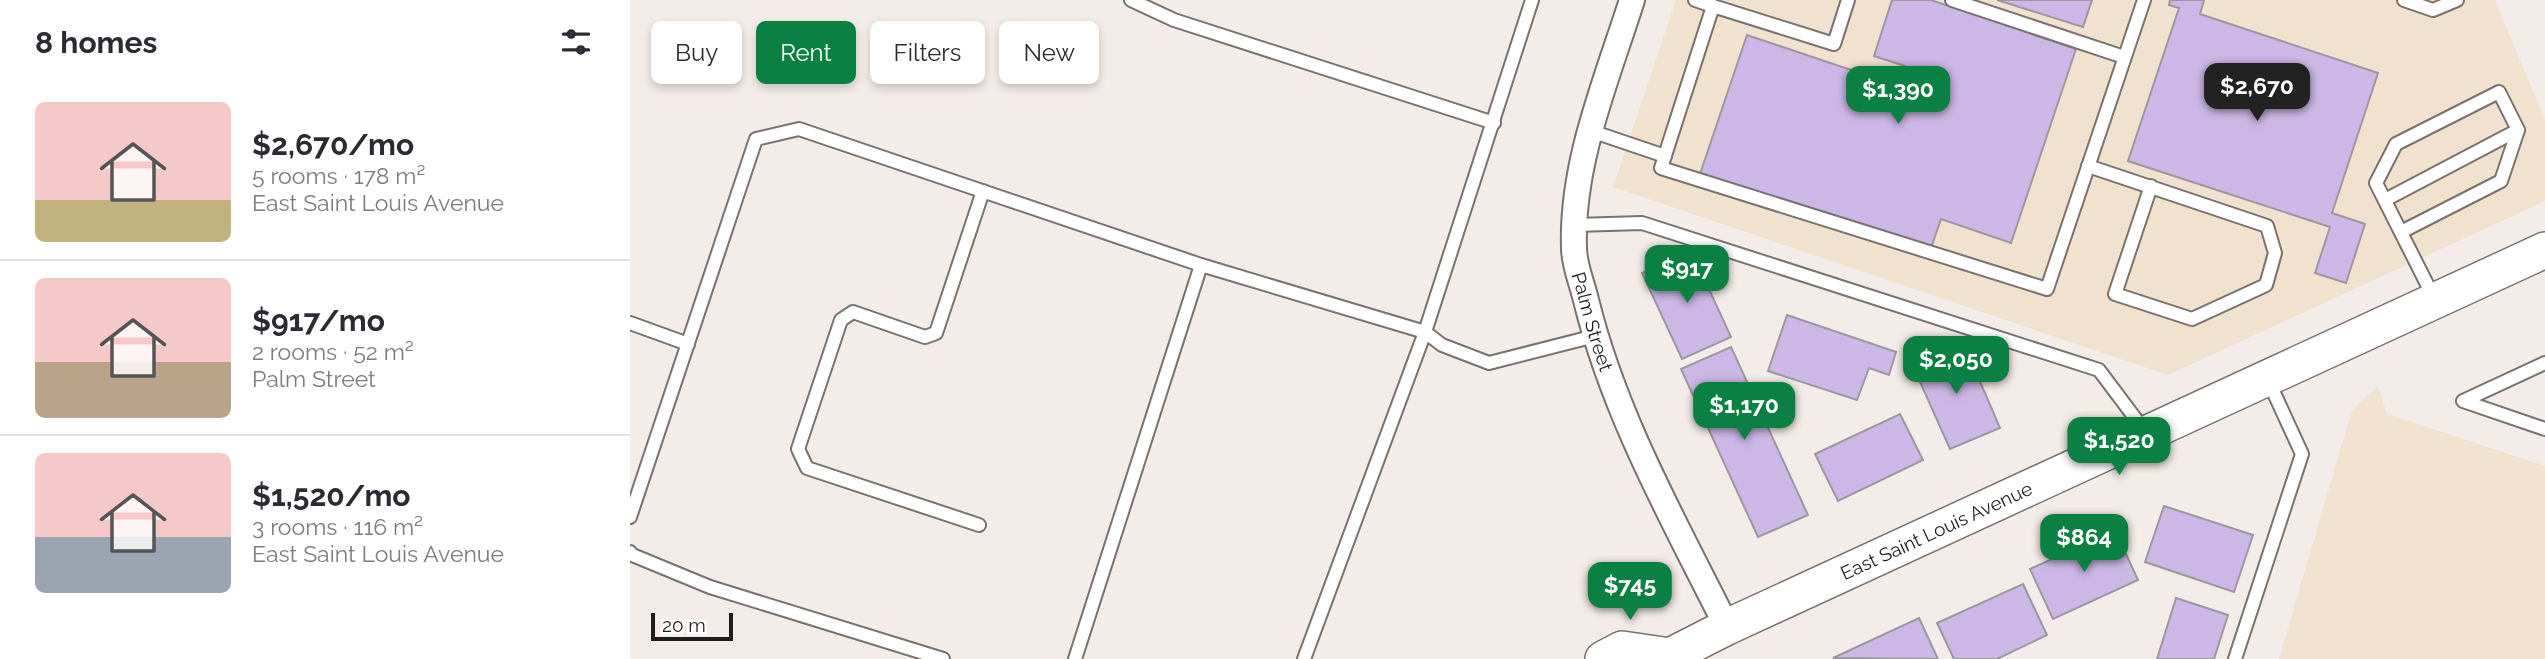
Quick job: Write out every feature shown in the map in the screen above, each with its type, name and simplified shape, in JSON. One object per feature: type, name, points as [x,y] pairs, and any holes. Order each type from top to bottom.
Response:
[{"type":"main road","name":"East Saint Louis Avenue","points":[[1603,659],[1622,649],[1669,657],[1727,627],[2545,250]]},
{"type":"street","name":"Palm Street","points":[[1632,0],[1591,131],[1577,189],[1574,250],[1595,337],[1638,447],[1727,627]]},
{"type":"lane","points":[[1131,0],[1174,20],[1494,123]]},
{"type":"lane","points":[[1304,659],[1425,332],[1532,0]]},
{"type":"lane","points":[[1695,0],[1834,44],[1848,0]]},
{"type":"lane","points":[[1952,0],[2124,57]]},
{"type":"lane","points":[[1713,6],[1661,169],[2046,289],[2144,0]]},
{"type":"lane","points":[[2404,0],[2433,10],[2457,0]]},
{"type":"lane","points":[[2401,232],[2501,181],[2518,130],[2499,92],[2396,144],[2376,183],[2435,300]]},
{"type":"lane","points":[[630,517],[756,139],[799,129],[1201,265],[1425,332],[1442,345],[1489,363],[1595,337]]},
{"type":"lane","points":[[2385,200],[2518,130]]},
{"type":"lane","points":[[1591,131],[1665,156]]},
{"type":"lane","points":[[2088,166],[2151,186],[2267,226],[2276,253],[2266,285],[2192,319],[2115,294],[2151,186]]},
{"type":"lane","points":[[979,525],[807,468],[798,449],[841,320],[853,312],[925,337],[936,333],[983,191]]},
{"type":"lane","points":[[1575,225],[1642,223],[2099,370],[2146,433]]},
{"type":"lane","points":[[1074,659],[1201,265]]},
{"type":"lane","points":[[630,323],[688,344]]},
{"type":"lane","points":[[2545,362],[2463,401],[2545,429]]},
{"type":"lane","points":[[2235,659],[2302,454],[2267,377]]},
{"type":"lane","points":[[630,552],[710,587],[943,659]]},
{"type":"shaded area","points":[[1676,0],[2495,0],[2545,120],[2545,201],[2168,375],[1613,187]]},
{"type":"shaded area","points":[[2378,386],[2387,414],[2545,466],[2545,659],[2279,659],[2352,410]]},
{"type":"building","points":[[1892,0],[1931,0],[2076,49],[2011,243],[1941,219],[1930,251],[1700,174],[1747,35],[1887,82],[1881,97],[1893,101],[1905,66],[1874,56]]},
{"type":"building","points":[[1997,0],[2092,0],[2083,27]]},
{"type":"building","points":[[2170,0],[2204,0],[2200,14],[2378,73],[2332,213],[2365,224],[2346,283],[2315,273],[2330,227],[2128,161],[2179,8],[2169,5]]},
{"type":"building","points":[[1691,250],[1731,337],[1682,359],[1642,273]]},
{"type":"building","points":[[1787,315],[1896,352],[1889,375],[1869,368],[1857,400],[1768,371]]},
{"type":"building","points":[[1963,342],[2000,428],[1950,449],[1912,364]]},
{"type":"building","points":[[1731,347],[1808,515],[1758,537],[1681,369]]},
{"type":"building","points":[[1900,414],[1923,460],[1838,501],[1815,454]]},
{"type":"building","points":[[2164,506],[2253,535],[2234,592],[2145,562]]},
{"type":"building","points":[[2115,530],[2138,580],[2053,619],[2030,569]]},
{"type":"building","points":[[2023,584],[2047,635],[1997,659],[1954,659],[1937,623]]},
{"type":"building","points":[[2176,598],[2228,615],[2214,659],[2157,659]]},
{"type":"building","points":[[1919,618],[1938,659],[1833,658]]}]
